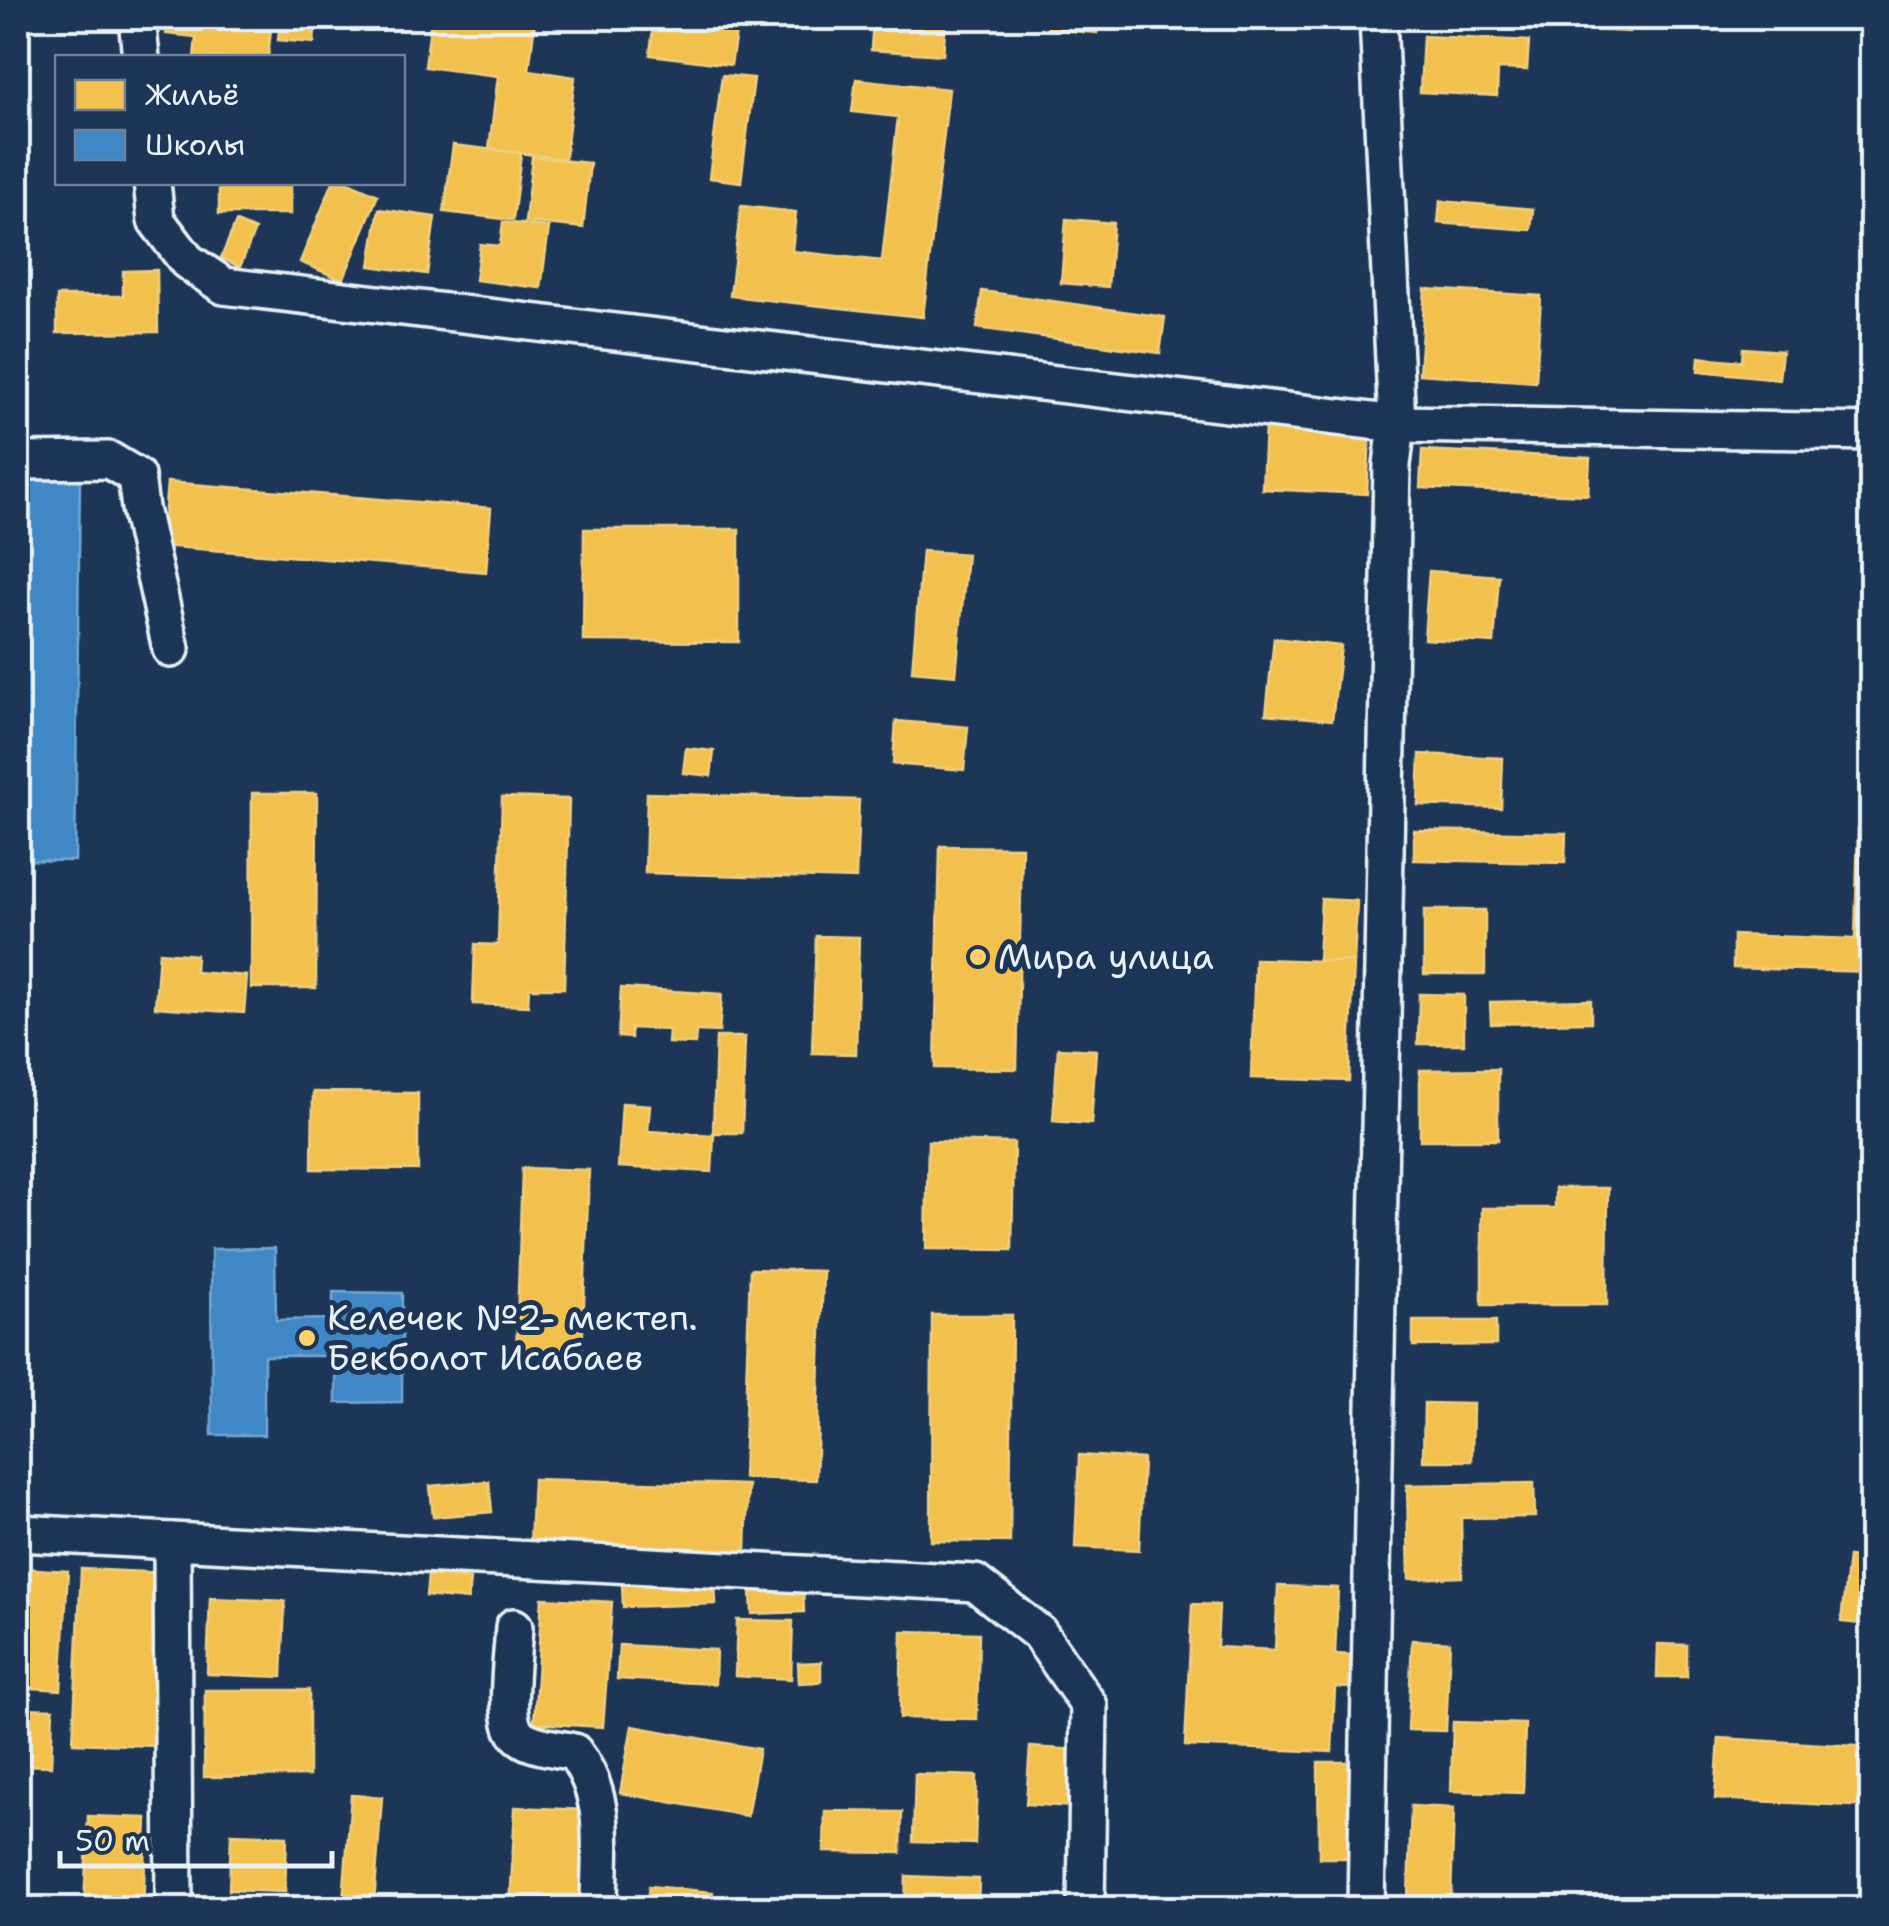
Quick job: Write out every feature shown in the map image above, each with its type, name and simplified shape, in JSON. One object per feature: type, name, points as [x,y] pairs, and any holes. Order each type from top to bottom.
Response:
[{"type":"street","points":[[137,18],[141,55]]},
{"type":"street","points":[[1366,1908],[1392,485],[1397,424],[1378,18]]},
{"type":"street","points":[[152,185],[156,220],[187,261],[224,286],[1397,424],[1872,432]]},
{"type":"street","points":[[18,461],[109,460],[136,476],[171,649]]},
{"type":"street","points":[[18,1532],[975,1582],[1039,1633],[1088,1706],[1086,1908]]},
{"type":"street","points":[[172,1542],[174,1908]]},
{"type":"street","points":[[514,1628],[510,1716],[515,1732],[529,1742],[574,1752],[590,1773],[599,1800],[599,1908]]},
{"type":"building: Жильё","points":[[168,18],[272,18],[268,55],[194,55],[196,37],[166,34]]},
{"type":"building: Жильё","points":[[280,18],[316,18],[314,43],[278,40]]},
{"type":"building: Жильё","points":[[431,18],[535,22],[529,70],[575,77],[565,159],[489,149],[498,76],[425,67]]},
{"type":"building: Жильё","points":[[654,18],[738,18],[731,65],[650,55]]},
{"type":"building: Жильё","points":[[873,18],[946,18],[943,55],[871,50]]},
{"type":"building: Жильё","points":[[1049,18],[1099,18],[1097,33],[1048,29]]},
{"type":"building: Жильё","points":[[1567,18],[1630,18],[1629,32],[1566,28]]},
{"type":"building: Жильё","points":[[1423,36],[1529,41],[1527,70],[1498,69],[1497,96],[1420,92]]},
{"type":"building: Жильё","points":[[722,75],[754,78],[741,182],[709,178]]},
{"type":"building: Жильё","points":[[856,79],[949,89],[923,317],[730,296],[741,206],[796,212],[792,251],[882,261],[898,117],[852,112]]},
{"type":"building: Жильё","points":[[453,145],[521,153],[513,220],[444,212]]},
{"type":"building: Жильё","points":[[532,157],[590,163],[583,228],[525,222]]},
{"type":"building: Жильё","points":[[219,185],[291,185],[291,214],[219,214]]},
{"type":"building: Жильё","points":[[332,185],[355,185],[378,195],[343,280],[300,262]]},
{"type":"building: Жильё","points":[[1440,201],[1533,209],[1531,230],[1438,223]]},
{"type":"building: Жильё","points":[[379,209],[435,217],[427,274],[370,266]]},
{"type":"building: Жильё","points":[[1066,219],[1113,223],[1108,287],[1061,283]]},
{"type":"building: Жильё","points":[[236,222],[255,230],[240,267],[221,258]]},
{"type":"building: Жильё","points":[[503,222],[549,227],[541,288],[475,280],[480,244],[500,246]]},
{"type":"building: Жильё","points":[[157,270],[158,332],[57,333],[57,296],[123,296],[123,271]]},
{"type":"building: Жильё","points":[[1425,289],[1541,296],[1536,382],[1419,374]]},
{"type":"building: Жильё","points":[[982,291],[1165,317],[1160,353],[977,328]]},
{"type":"building: Жильё","points":[[1743,348],[1782,351],[1779,379],[1698,371],[1699,357],[1742,361]]},
{"type":"building: Жильё","points":[[1265,426],[1370,432],[1367,494],[1262,489]]},
{"type":"building: Жильё","points":[[1422,450],[1590,458],[1588,495],[1420,488]]},
{"type":"building: Жильё","points":[[167,482],[491,508],[486,572],[162,546]]},
{"type":"building: Жильё","points":[[584,529],[739,529],[739,642],[583,641]]},
{"type":"building: Жильё","points":[[922,551],[967,554],[956,675],[912,671]]},
{"type":"building: Жильё","points":[[1429,571],[1499,576],[1494,643],[1424,639]]},
{"type":"building: Жильё","points":[[1274,638],[1341,646],[1332,720],[1266,714]]},
{"type":"building: Жильё","points":[[896,721],[968,727],[964,770],[893,764]]},
{"type":"building: Жильё","points":[[686,748],[714,751],[711,776],[683,773]]},
{"type":"building: Жильё","points":[[1420,754],[1503,758],[1501,808],[1418,805]]},
{"type":"building: Жильё","points":[[252,793],[317,793],[316,988],[251,988]]},
{"type":"building: Жильё","points":[[647,793],[859,800],[856,879],[645,873]]},
{"type":"building: Жильё","points":[[502,797],[569,799],[564,988],[529,988],[528,1006],[473,1004],[475,944],[498,945]]},
{"type":"building: Жильё","points":[[1858,828],[1872,828],[1872,972],[1733,968],[1733,935],[1855,939]]},
{"type":"building: Жильё","points":[[1414,830],[1566,833],[1565,863],[1414,860]]},
{"type":"building: Жильё","name":"Мира улица","points":[[940,846],[1022,847],[1017,1069],[935,1068]]},
{"type":"building: Жильё","points":[[1321,899],[1357,901],[1354,962],[1318,961]]},
{"type":"building: Жильё","points":[[1424,910],[1485,910],[1485,974],[1424,974]]},
{"type":"building: Жильё","points":[[816,936],[859,937],[856,1054],[812,1053]]},
{"type":"building: Жильё","points":[[159,952],[196,955],[195,972],[247,976],[244,1013],[155,1007]]},
{"type":"building: Жильё","points":[[1255,959],[1354,962],[1349,1081],[1251,1078]]},
{"type":"building: Жильё","points":[[621,988],[722,994],[719,1032],[696,1031],[695,1044],[668,1043],[669,1030],[631,1028],[631,1038],[618,1037]]},
{"type":"building: Жильё","points":[[1419,994],[1464,995],[1464,1044],[1418,1044]]},
{"type":"building: Жильё","points":[[1591,1000],[1591,1022],[1491,1024],[1490,1002]]},
{"type":"building: Жильё","points":[[716,1037],[745,1037],[742,1133],[713,1133]]},
{"type":"building: Жильё","points":[[1058,1048],[1096,1050],[1091,1124],[1053,1121]]},
{"type":"building: Жильё","points":[[1498,1069],[1498,1140],[1420,1140],[1420,1070]]},
{"type":"building: Жильё","points":[[313,1092],[418,1093],[418,1170],[312,1169]]},
{"type":"building: Жильё","points":[[622,1103],[650,1105],[648,1131],[714,1135],[712,1172],[618,1167]]},
{"type":"building: Жильё","points":[[928,1141],[1014,1143],[1012,1250],[926,1249]]},
{"type":"building: Жильё","points":[[522,1168],[589,1170],[582,1357],[516,1355]]},
{"type":"building: Жильё","points":[[1555,1188],[1608,1188],[1607,1305],[1482,1305],[1482,1208],[1555,1208]]},
{"type":"building: Жильё","points":[[750,1269],[823,1271],[816,1480],[743,1478]]},
{"type":"building: Жильё","points":[[932,1315],[1012,1315],[1010,1542],[931,1541]]},
{"type":"building: Жильё","points":[[1413,1321],[1496,1321],[1496,1345],[1413,1346]]},
{"type":"building: Жильё","points":[[1424,1403],[1473,1404],[1472,1461],[1423,1461]]},
{"type":"building: Жильё","points":[[1079,1455],[1143,1459],[1139,1550],[1075,1547]]},
{"type":"building: Жильё","points":[[533,1479],[748,1485],[746,1551],[530,1544]]},
{"type":"building: Жильё","points":[[489,1481],[492,1512],[433,1517],[430,1486]]},
{"type":"building: Жильё","points":[[1534,1483],[1535,1517],[1461,1518],[1462,1577],[1409,1579],[1407,1485]]},
{"type":"building: Жильё","points":[[1848,1557],[1872,1559],[1872,1625],[1841,1622]]},
{"type":"building: Жильё","points":[[18,1568],[68,1571],[61,1690],[18,1687]]},
{"type":"building: Жильё","points":[[81,1569],[165,1573],[156,1746],[73,1743]]},
{"type":"building: Жильё","points":[[428,1575],[470,1579],[468,1600],[426,1596]]},
{"type":"building: Жильё","points":[[715,1579],[716,1604],[623,1607],[622,1582]]},
{"type":"building: Жильё","points":[[1278,1586],[1338,1588],[1335,1654],[1350,1655],[1349,1688],[1335,1687],[1332,1752],[1185,1746],[1192,1604],[1219,1605],[1217,1647],[1275,1650]]},
{"type":"building: Жильё","points":[[803,1587],[804,1612],[752,1614],[751,1589]]},
{"type":"building: Жильё","points":[[210,1598],[285,1601],[282,1677],[207,1674]]},
{"type":"building: Жильё","points":[[542,1598],[612,1602],[603,1727],[534,1723]]},
{"type":"building: Жильё","points":[[737,1620],[793,1621],[791,1679],[735,1676]]},
{"type":"building: Жильё","points":[[902,1631],[979,1633],[977,1719],[900,1718]]},
{"type":"building: Жильё","points":[[1867,1633],[1872,1633],[1872,1669],[1864,1669]]},
{"type":"building: Жильё","points":[[1412,1640],[1450,1642],[1446,1731],[1408,1730]]},
{"type":"building: Жильё","points":[[1658,1644],[1687,1645],[1687,1677],[1657,1677]]},
{"type":"building: Жильё","points":[[619,1645],[716,1650],[715,1684],[617,1679]]},
{"type":"building: Жильё","points":[[821,1662],[821,1682],[799,1683],[798,1663]]},
{"type":"building: Жильё","points":[[205,1690],[309,1690],[309,1776],[204,1777]]},
{"type":"building: Жильё","points":[[18,1708],[53,1709],[51,1766],[18,1765]]},
{"type":"building: Жильё","points":[[1453,1722],[1525,1724],[1523,1793],[1451,1791]]},
{"type":"building: Жильё","points":[[632,1726],[759,1749],[747,1816],[620,1793]]},
{"type":"building: Жильё","points":[[1719,1738],[1872,1747],[1872,1807],[1715,1799]]},
{"type":"building: Жильё","points":[[1030,1747],[1078,1750],[1074,1807],[1026,1804]]},
{"type":"building: Жильё","points":[[1318,1762],[1349,1762],[1349,1858],[1319,1858]]},
{"type":"building: Жильё","points":[[915,1774],[977,1776],[975,1844],[913,1842]]},
{"type":"building: Жильё","points":[[351,1795],[382,1797],[374,1904],[343,1901]]},
{"type":"building: Жильё","points":[[1411,1806],[1454,1808],[1451,1898],[1408,1897]]},
{"type":"building: Жильё","points":[[515,1807],[585,1810],[580,1908],[510,1908]]},
{"type":"building: Жильё","points":[[825,1811],[902,1812],[901,1853],[824,1852]]},
{"type":"building: Жильё","points":[[88,1816],[147,1818],[143,1908],[84,1908]]},
{"type":"building: Жильё","points":[[231,1834],[287,1836],[285,1892],[229,1890]]},
{"type":"building: Жильё","points":[[906,1876],[979,1879],[978,1908],[905,1908]]},
{"type":"building: Жильё","points":[[649,1886],[713,1892],[711,1908],[646,1908]]},
{"type":"building: Жильё","points":[[1264,1903],[1335,1905],[1335,1908],[1264,1908]]},
{"type":"building: Школы","points":[[22,479],[80,479],[75,861],[18,860]]},
{"type":"building: Школы","name":"Келечек №2- мектеп. Бекболот Исабаев","points":[[275,1248],[276,1320],[333,1319],[333,1292],[402,1293],[402,1402],[336,1403],[336,1356],[264,1356],[264,1435],[212,1435],[211,1249]]},
{"type":"place","name":"Мира улица","points":[[978,957]]},
{"type":"place","name":"Келечек №2- мектеп. Бекболот Исабаев","points":[[307,1338]]}]
